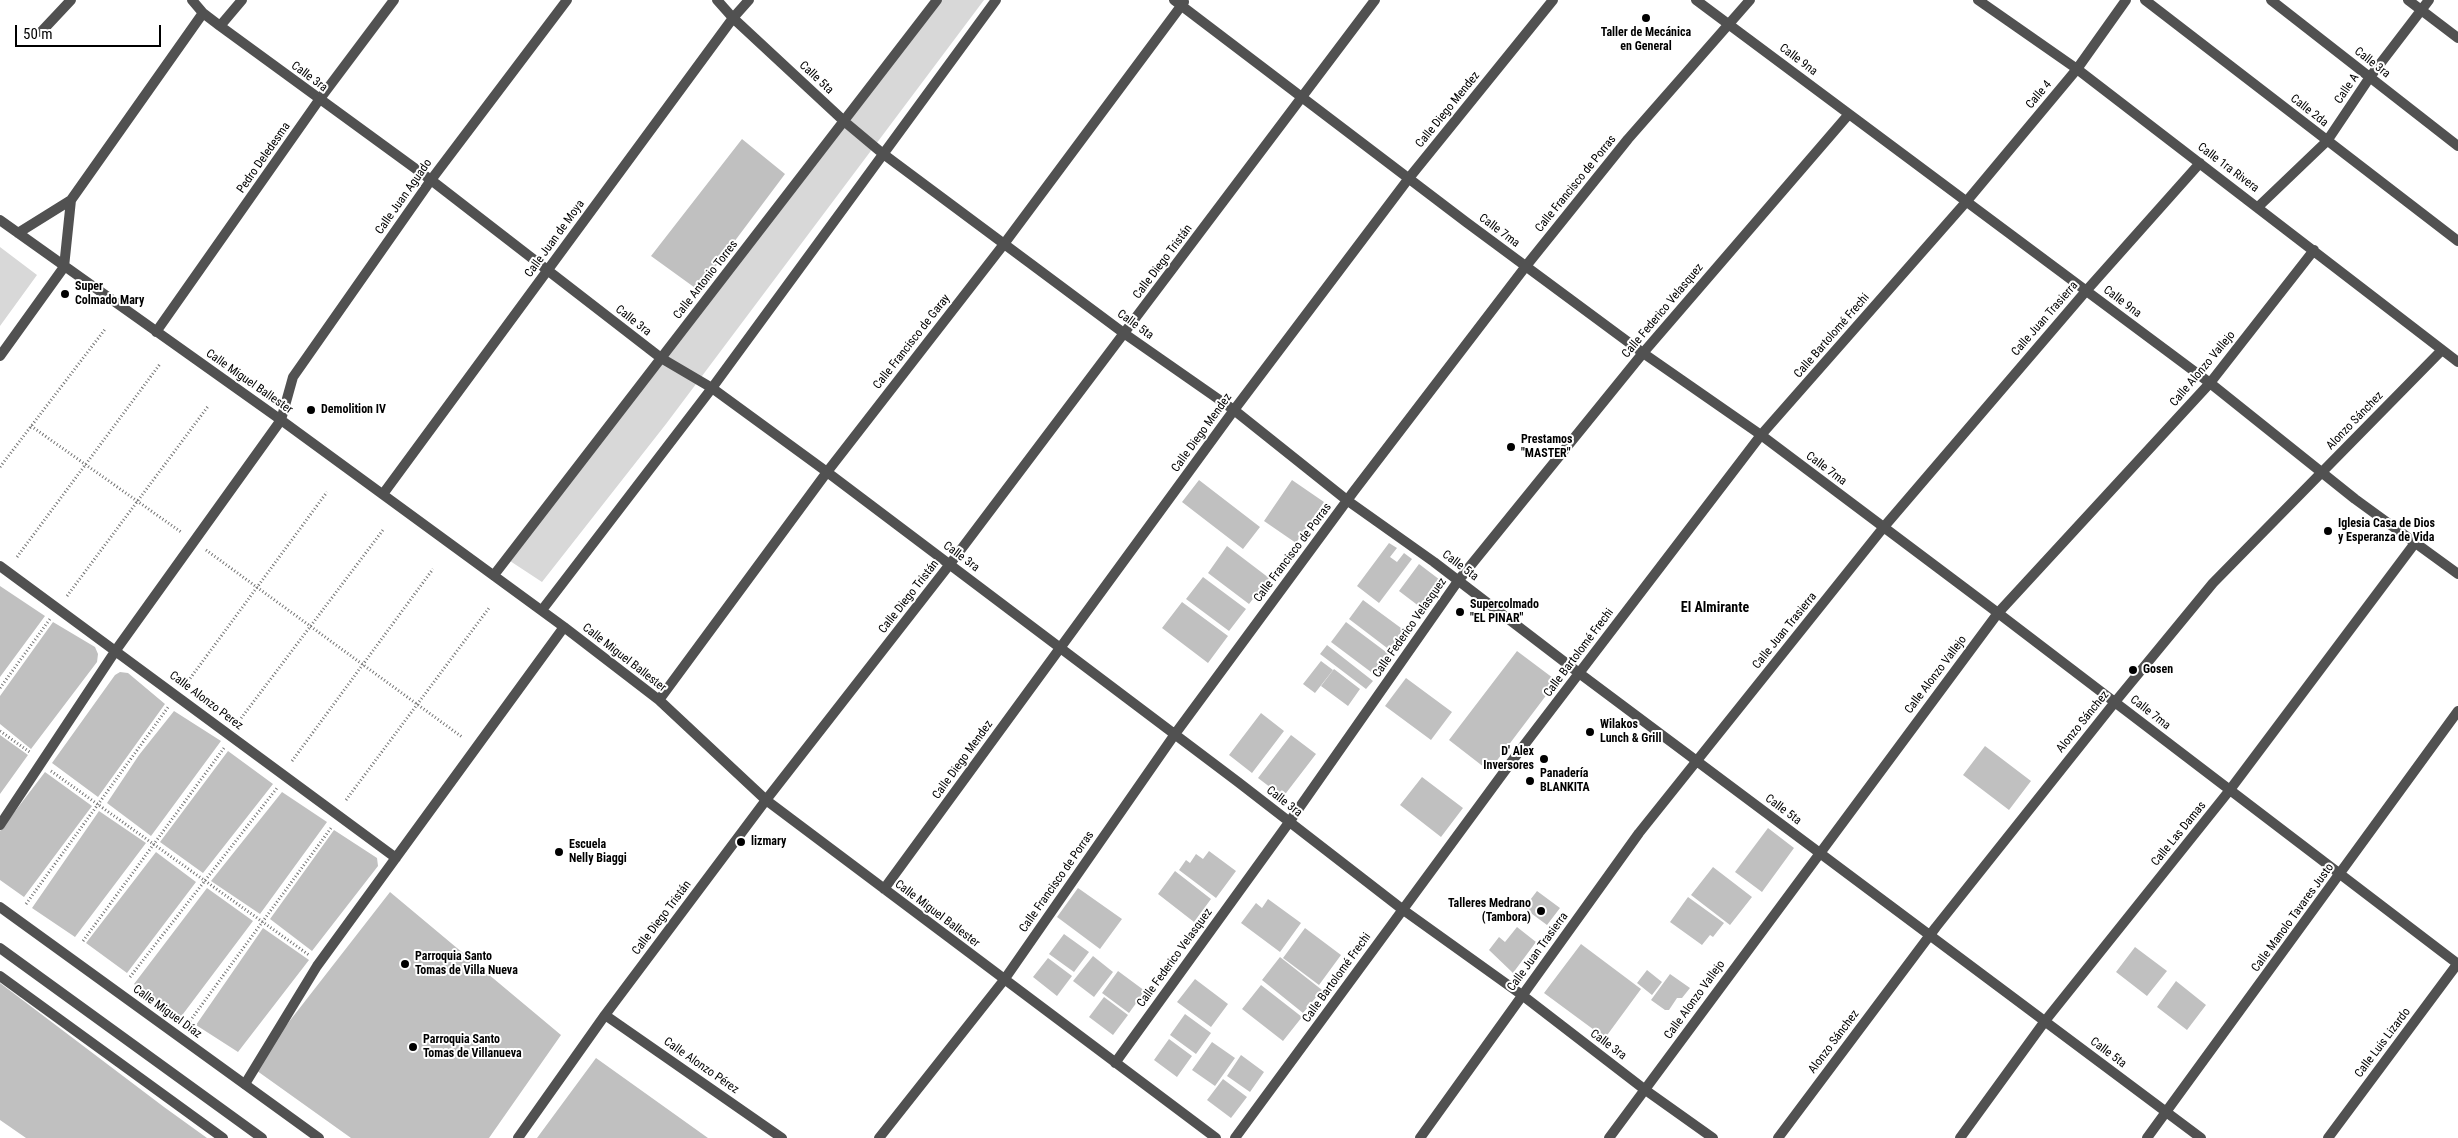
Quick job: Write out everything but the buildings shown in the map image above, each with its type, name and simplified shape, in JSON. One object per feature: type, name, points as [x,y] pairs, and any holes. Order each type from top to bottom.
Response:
[{"type":"street","points":[[41,32],[71,0]]},
{"type":"street","name":"Calle 3ra","points":[[192,0],[203,13],[220,26],[431,180],[661,358],[712,388],[827,472],[1175,734],[1402,909],[1522,995],[1644,1089],[1713,1138]]},
{"type":"street","points":[[220,26],[242,0]]},
{"type":"street","name":"Pedro Deledesma","points":[[156,332],[320,100],[394,0]]},
{"type":"street","name":"Calle Juan Aguado","points":[[281,420],[293,377],[431,180],[568,0]]},
{"type":"street","name":"Calle 5ta","points":[[717,0],[733,18],[845,122],[882,153],[1125,334],[1234,410],[1348,501],[1458,581],[2202,1138]]},
{"type":"street","name":"Calle Juan de Moya","points":[[383,494],[733,18],[749,0]]},
{"type":"street","name":"Calle Antonio Torres","points":[[494,575],[845,122],[937,0]]},
{"type":"street","points":[[542,610],[712,388],[882,153],[996,0]]},
{"type":"street","name":"Calle Diego Tristán","points":[[518,1138],[605,1015],[766,800],[950,564],[1375,0]]},
{"type":"street","name":"Calle Diego Mendez","points":[[884,890],[1234,410],[1409,178],[1553,0]]},
{"type":"street","name":"Calle 9na","points":[[1696,0],[2210,384],[2322,473],[2458,574]]},
{"type":"street","name":"Calle Francisco de Porras","points":[[879,1138],[1004,980],[1175,734],[1526,266],[1628,139],[1750,0]]},
{"type":"street","name":"Calle 1ra Rivera","points":[[1978,0],[2077,69],[2314,250],[2441,351],[2458,362]]},
{"type":"street","name":"Calle 4","points":[[1966,202],[2077,69],[2126,0]]},
{"type":"street","name":"Calle 2da","points":[[2145,0],[2458,241]]},
{"type":"street","name":"Calle 3ra","points":[[2271,0],[2458,146]]},
{"type":"street","points":[[2408,0],[2458,38]]},
{"type":"street","name":"Calle A","points":[[2258,207],[2327,141],[2370,77],[2429,0]]},
{"type":"street","name":"Calle 7ma","points":[[1180,2],[1302,97],[1526,266],[1643,353],[1761,435],[1998,613],[2458,964]]},
{"type":"street","name":"Calle Francisco de Garay","points":[[659,700],[827,472],[1004,244],[1180,2]]},
{"type":"street","points":[[18,232],[71,200],[203,13]]},
{"type":"street","name":"Calle Federico Velasquez","points":[[1115,1063],[1290,822],[1458,581],[1643,353],[1849,114]]},
{"type":"street","name":"Calle Juan Trasierra","points":[[1420,1138],[1639,833],[1883,528],[2086,291],[2200,163]]},
{"type":"street","points":[[0,356],[64,267],[71,200]]},
{"type":"street","name":"Calle Bartolomé Frechi","points":[[1235,1138],[1402,909],[1761,435],[1966,202]]},
{"type":"street","name":"Calle Miguel Ballester","points":[[0,220],[281,420],[542,610],[659,700],[766,800],[1216,1138]]},
{"type":"street","name":"Calle Alonzo Vallejo","points":[[1609,1138],[1998,613],[2210,384],[2314,250]]},
{"type":"street","name":"Alonzo Sánchez","points":[[1778,1138],[1930,935],[2115,702],[2213,583],[2441,351]]},
{"type":"street","points":[[0,825],[116,650],[281,420]]},
{"type":"street","name":"Calle Las Damas","points":[[1960,1138],[2045,1021],[2229,790],[2415,543]]},
{"type":"street","name":"Calle Alonzo Perez","points":[[0,566],[396,858]]},
{"type":"street","points":[[245,1084],[316,966],[564,627]]},
{"type":"street","name":"Calle Manolo Tavares Justo","points":[[2147,1138],[2458,711]]},
{"type":"street","name":"Calle Miguel Díaz","points":[[0,907],[319,1138]]},
{"type":"street","points":[[0,948],[262,1138]]},
{"type":"street","name":"Calle Luis Lizardo","points":[[2328,1138],[2458,964]]},
{"type":"street","points":[[0,976],[223,1138]]},
{"type":"street","name":"Calle Alonzo Pérez","points":[[605,1015],[782,1138]]},
{"type":"path","points":[[0,467],[106,328]]},
{"type":"path","points":[[17,557],[160,364]]},
{"type":"path","points":[[67,596],[209,405]]},
{"type":"path","points":[[32,426],[181,532]]},
{"type":"path","points":[[186,684],[328,492]]},
{"type":"path","points":[[239,721],[383,530]]},
{"type":"path","points":[[206,550],[462,737]]},
{"type":"path","points":[[292,761],[433,569]]},
{"type":"path","points":[[346,800],[489,608]]},
{"type":"path","points":[[0,688],[50,618]]},
{"type":"path","points":[[26,904],[170,705]]},
{"type":"path","points":[[0,731],[31,754]]},
{"type":"path","points":[[83,941],[225,747]]},
{"type":"path","points":[[45,766],[309,955]]},
{"type":"path","points":[[130,978],[278,788]]},
{"type":"path","points":[[190,1021],[331,827]]},
{"type":"shaded area","points":[[937,0],[984,0],[666,424],[542,582],[507,559]]},
{"type":"shaded area","points":[[0,247],[37,275],[0,326]]},
{"type":"place","name":"Taller de Mecánica en General","points":[[1646,18]]},
{"type":"place","name":"Super Colmado Mary","points":[[65,294]]},
{"type":"place","name":"Demolition IV","points":[[311,410]]},
{"type":"place","name":"Prestamos \"MASTER\"","points":[[1511,447]]},
{"type":"place","name":"Iglesia Casa de Dios y Esperanza de Vida","points":[[2328,531]]},
{"type":"place","name":"Supercolmado \"EL PINAR\"","points":[[1460,612]]},
{"type":"place","name":"Gosen","points":[[2133,670]]},
{"type":"place","name":"Wilakos Lunch & Grill","points":[[1590,732]]},
{"type":"place","name":"D' Alex Inversores","points":[[1544,759]]},
{"type":"place","name":"Panadería BLANKITA","points":[[1530,781]]},
{"type":"place","name":"lizmary","points":[[741,842]]},
{"type":"place","name":"Escuela Nelly Biaggi","points":[[559,852]]},
{"type":"place","name":"Talleres Medrano (Tambora)","points":[[1541,911]]},
{"type":"place","name":"Parroquia Santo Tomas de Villa Nueva","points":[[405,964]]},
{"type":"place","name":"Parroquia Santo Tomas de Villanueva","points":[[413,1047]]},
{"type":"district","name":"El Almirante","points":[[1715,608]]}]
